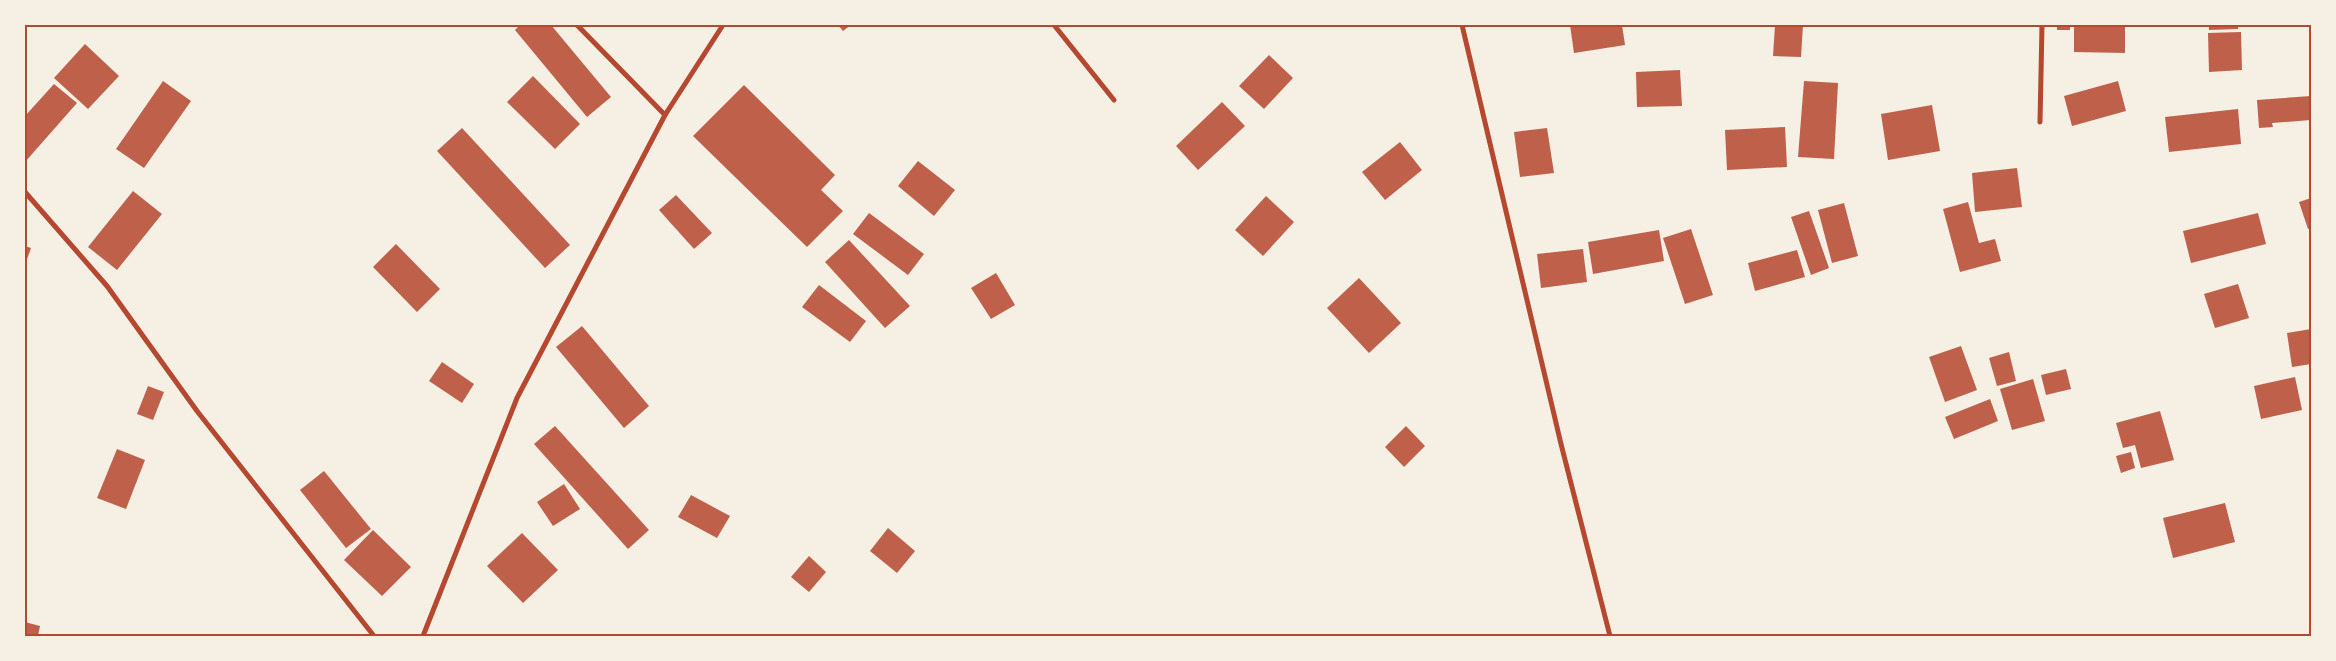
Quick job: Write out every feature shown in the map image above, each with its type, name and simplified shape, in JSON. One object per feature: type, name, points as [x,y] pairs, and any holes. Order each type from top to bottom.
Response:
[{"type":"street","points":[[577,25],[665,115]]},
{"type":"street","points":[[423,636],[517,398],[665,115],[722,25]]},
{"type":"street","points":[[1054,25],[1114,100]]},
{"type":"street","points":[[1462,25],[1561,444],[1610,636]]},
{"type":"street","points":[[2040,122],[2042,25]]},
{"type":"street","points":[[25,192],[107,286],[198,411],[374,636]]},
{"type":"building","points":[[520,25],[551,25],[611,97],[587,117],[515,30]]},
{"type":"building","points":[[838,25],[851,25],[843,31]]},
{"type":"building","points":[[1570,25],[1622,25],[1625,45],[1574,53]]},
{"type":"building","points":[[1775,25],[1803,25],[1801,57],[1773,56]]},
{"type":"building","points":[[2057,25],[2070,25],[2070,30],[2057,30]]},
{"type":"building","points":[[2074,25],[2125,25],[2125,53],[2074,52]]},
{"type":"building","points":[[2209,25],[2238,25],[2238,29],[2209,30]]},
{"type":"building","points":[[2241,32],[2242,70],[2209,72],[2208,33]]},
{"type":"building","points":[[85,44],[119,76],[88,109],[54,78]]},
{"type":"building","points":[[1269,55],[1293,78],[1264,109],[1239,86]]},
{"type":"building","points":[[1680,70],[1682,106],[1637,107],[1636,72]]},
{"type":"building","points":[[533,76],[580,124],[555,149],[507,102]]},
{"type":"building","points":[[163,81],[191,101],[144,168],[116,149]]},
{"type":"building","points":[[1804,81],[1838,83],[1834,159],[1798,157]]},
{"type":"building","points":[[2118,81],[2126,111],[2072,126],[2064,96]]},
{"type":"building","points":[[54,84],[77,103],[25,162],[25,116]]},
{"type":"building","points":[[744,85],[835,175],[821,190],[843,211],[807,247],[693,136]]},
{"type":"building","points":[[2311,96],[2311,120],[2272,123],[2273,127],[2259,128],[2257,100]]},
{"type":"building","points":[[1222,102],[1245,126],[1198,170],[1176,146]]},
{"type":"building","points":[[1932,105],[1940,151],[1888,160],[1881,114]]},
{"type":"building","points":[[2238,109],[2241,144],[2169,152],[2165,117]]},
{"type":"building","points":[[1785,127],[1787,167],[1727,170],[1725,130]]},
{"type":"building","points":[[462,128],[570,245],[545,268],[437,151]]},
{"type":"building","points":[[1547,128],[1554,173],[1520,177],[1514,132]]},
{"type":"building","points":[[1400,142],[1422,170],[1385,200],[1362,172]]},
{"type":"building","points":[[918,161],[955,190],[934,216],[898,186]]},
{"type":"building","points":[[2017,168],[2022,207],[1975,212],[1972,173]]},
{"type":"building","points":[[133,191],[162,214],[117,270],[88,247]]},
{"type":"building","points":[[676,195],[712,233],[694,249],[659,210]]},
{"type":"building","points":[[1266,196],[1294,222],[1263,256],[1235,230]]},
{"type":"building","points":[[2311,198],[2311,228],[2308,229],[2299,202]]},
{"type":"building","points":[[1968,202],[1979,243],[1995,239],[2001,261],[1960,272],[1943,209]]},
{"type":"building","points":[[1844,203],[1858,256],[1832,263],[1818,210]]},
{"type":"building","points":[[1809,211],[1829,268],[1811,275],[1791,217]]},
{"type":"building","points":[[869,213],[924,254],[908,275],[853,234]]},
{"type":"building","points":[[2258,213],[2266,244],[2191,263],[2183,231]]},
{"type":"building","points":[[1691,229],[1713,295],[1685,304],[1663,238]]},
{"type":"building","points":[[1659,230],[1664,261],[1593,274],[1588,242]]},
{"type":"building","points":[[849,240],[910,306],[885,328],[825,262]]},
{"type":"building","points":[[396,244],[440,289],[417,312],[373,267]]},
{"type":"building","points":[[25,246],[31,248],[25,265]]},
{"type":"building","points":[[1583,249],[1587,282],[1541,288],[1537,254]]},
{"type":"building","points":[[1797,250],[1805,277],[1755,291],[1748,263]]},
{"type":"building","points":[[996,273],[1015,305],[991,319],[971,288]]},
{"type":"building","points":[[1359,278],[1401,323],[1369,353],[1327,308]]},
{"type":"building","points":[[2238,284],[2249,318],[2215,328],[2204,294]]},
{"type":"building","points":[[819,285],[866,321],[850,342],[802,307]]},
{"type":"building","points":[[582,326],[649,406],[624,428],[556,347]]},
{"type":"building","points":[[2311,329],[2311,364],[2292,367],[2287,333]]},
{"type":"building","points":[[1961,346],[1977,390],[1945,402],[1929,357]]},
{"type":"building","points":[[2009,352],[2016,381],[1997,386],[1989,358]]},
{"type":"building","points":[[442,362],[474,384],[462,403],[429,381]]},
{"type":"building","points":[[2066,369],[2071,389],[2046,395],[2041,375]]},
{"type":"building","points":[[2295,377],[2302,410],[2261,419],[2254,386]]},
{"type":"building","points":[[2033,379],[2045,421],[2012,430],[2000,389]]},
{"type":"building","points":[[148,386],[164,392],[153,420],[137,414]]},
{"type":"building","points":[[1990,399],[1998,421],[1954,439],[1945,417]]},
{"type":"building","points":[[2160,411],[2174,460],[2141,468],[2135,445],[2123,448],[2116,423]]},
{"type":"building","points":[[555,426],[649,530],[628,549],[534,444]]},
{"type":"building","points":[[1406,426],[1425,446],[1404,467],[1385,447]]},
{"type":"building","points":[[117,449],[145,460],[126,509],[97,498]]},
{"type":"building","points":[[2131,452],[2135,468],[2121,473],[2116,456]]},
{"type":"building","points":[[324,471],[371,529],[346,548],[300,490]]},
{"type":"building","points":[[564,484],[580,509],[553,526],[537,502]]},
{"type":"building","points":[[691,495],[730,516],[717,538],[678,517]]},
{"type":"building","points":[[2225,503],[2235,542],[2173,558],[2163,518]]},
{"type":"building","points":[[888,528],[915,551],[897,573],[870,551]]},
{"type":"building","points":[[373,530],[411,567],[382,596],[344,560]]},
{"type":"building","points":[[522,533],[558,570],[523,603],[487,566]]},
{"type":"building","points":[[809,556],[826,572],[809,592],[791,577]]},
{"type":"building","points":[[25,622],[40,626],[38,636],[25,636]]}]
